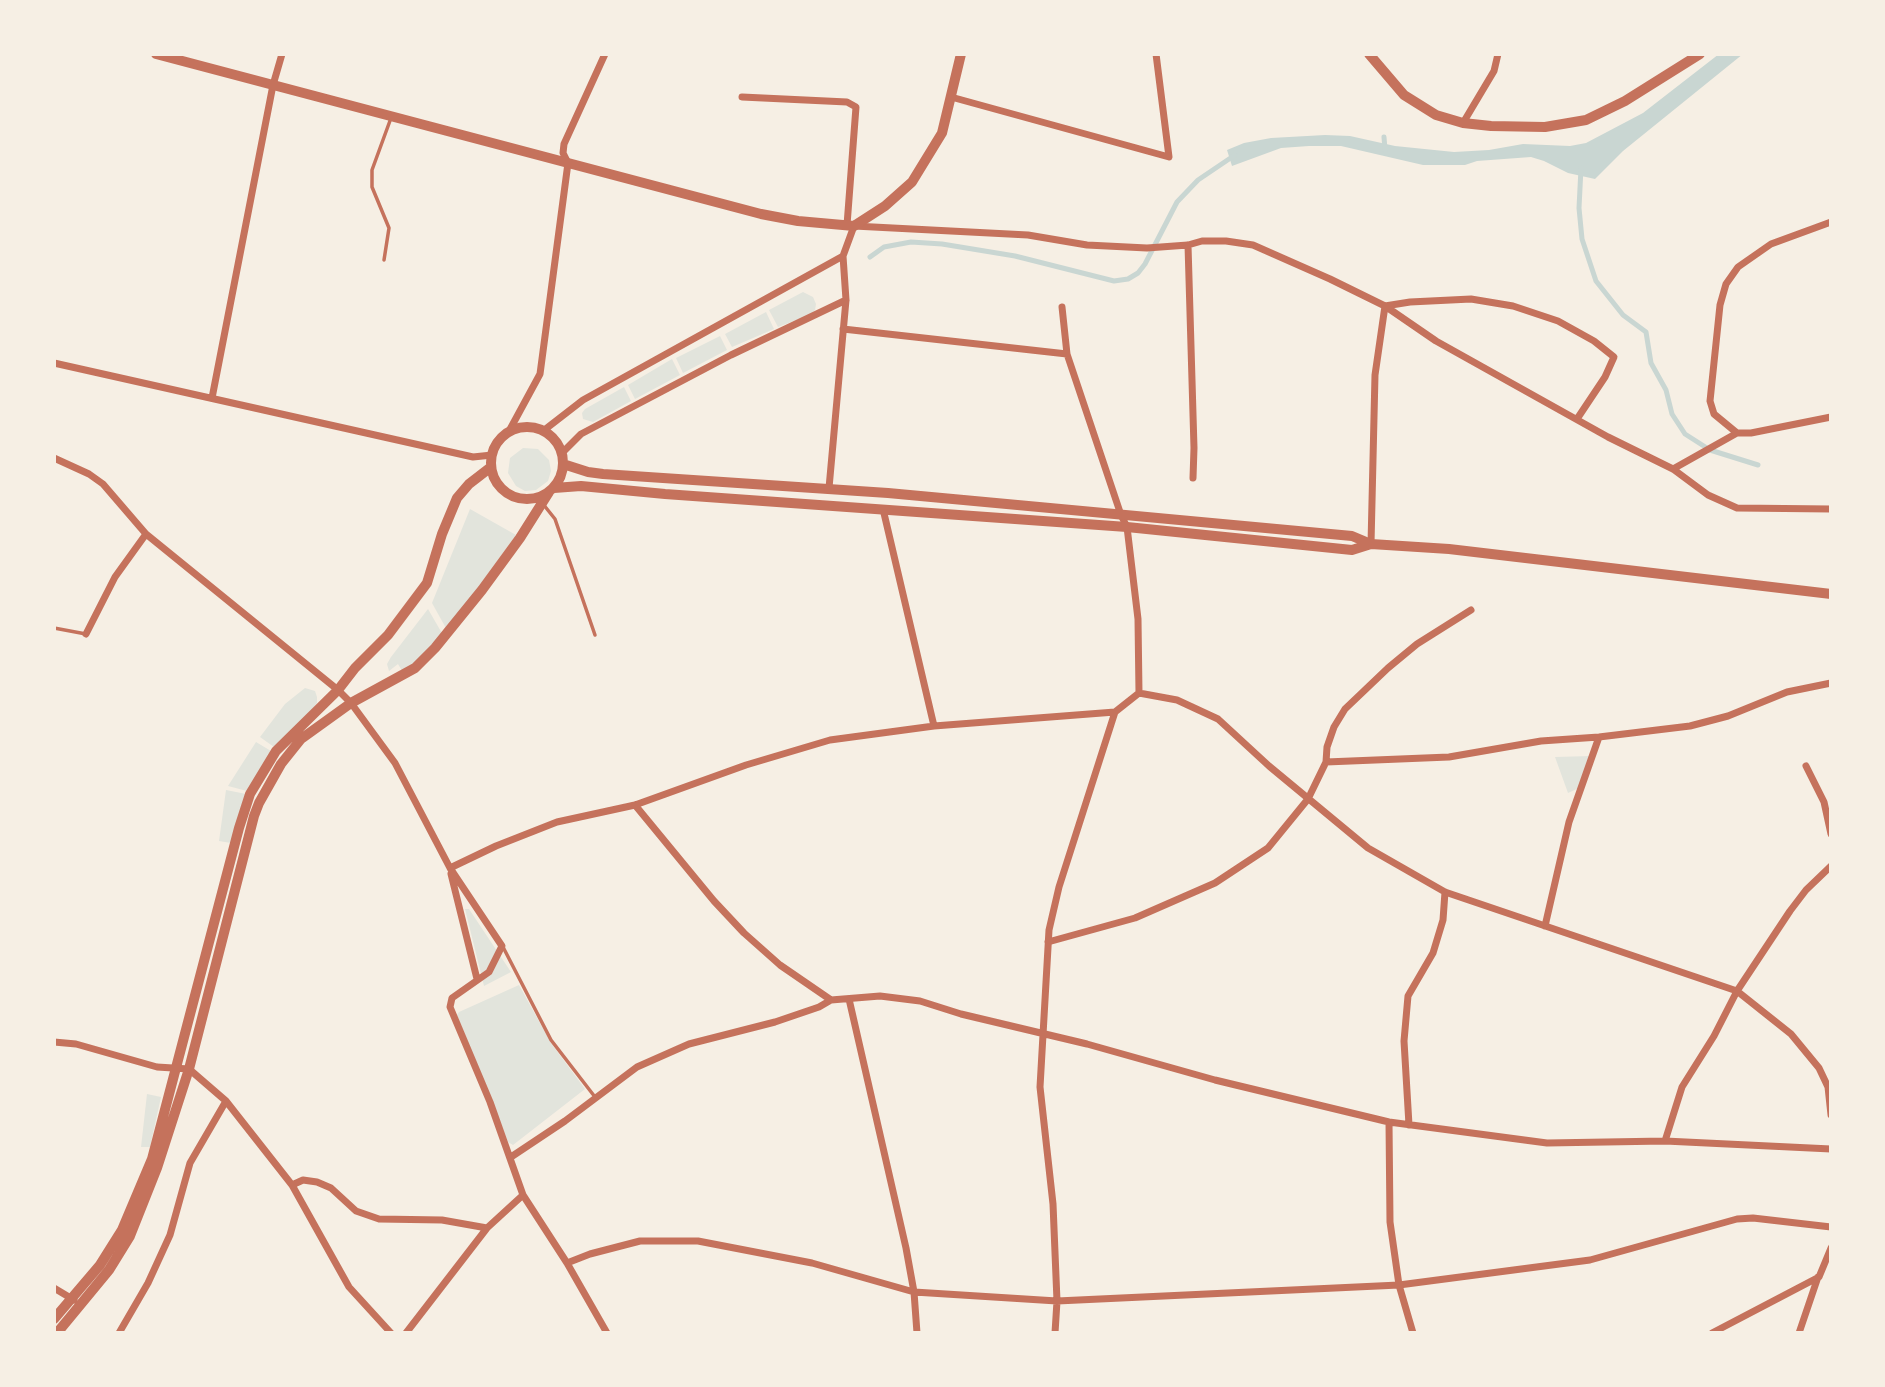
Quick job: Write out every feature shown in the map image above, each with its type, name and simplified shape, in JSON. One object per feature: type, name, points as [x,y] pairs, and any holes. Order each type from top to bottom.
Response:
[{"type":"street","points":[[156,54],[761,214],[850,225],[1028,235],[1087,245],[1147,248],[1188,245],[1202,241],[1253,245],[1331,279],[1384,306],[1436,341],[1673,470],[1707,495],[1737,508],[1831,509]]},
{"type":"street","points":[[212,398],[282,54]]},
{"type":"street","points":[[508,433],[540,374],[568,163],[563,153],[564,144],[606,54]]},
{"type":"street","points":[[850,225],[885,206],[912,182],[942,133],[961,54]]},
{"type":"street","points":[[951,97],[1169,158],[1156,54]]},
{"type":"street","points":[[1368,54],[1405,95],[1436,115],[1462,123],[1491,127],[1545,127],[1586,120],[1625,102],[1700,54]]},
{"type":"street","points":[[1462,123],[1494,71],[1498,54]]},
{"type":"street","points":[[742,97],[847,102],[856,107],[850,225],[843,256],[843,329],[829,488]]},
{"type":"street","points":[[1737,433],[1714,414],[1710,401],[1720,305],[1726,284],[1738,267],[1771,244],[1831,222]]},
{"type":"street","points":[[1188,245],[1193,478]]},
{"type":"street","points":[[543,431],[583,400],[843,256]]},
{"type":"street","points":[[1384,306],[1471,299],[1502,304],[1558,321],[1594,341],[1614,357],[1605,377],[1577,419]]},
{"type":"street","points":[[57,1326],[76,1302],[109,1270],[130,1236],[157,1168],[189,1069],[259,803],[281,764],[301,739],[351,703],[415,668],[435,648],[482,590],[559,481],[563,458],[581,434],[731,355],[845,300]]},
{"type":"street","points":[[1371,544],[1375,375],[1384,306]]},
{"type":"street","points":[[1062,307],[1067,355],[1127,527],[1138,620],[1139,693]]},
{"type":"street","points":[[843,329],[1067,355]]},
{"type":"street","points":[[54,363],[474,457],[492,455]]},
{"type":"street","points":[[1673,470],[1737,433],[1762,431],[1831,417]]},
{"type":"street","points":[[1371,544],[1352,550],[1127,527],[581,486],[551,490],[531,499],[512,496],[498,484],[491,467],[492,455],[500,439],[508,433],[531,427],[551,436],[563,458],[588,472],[603,474],[829,488],[1352,536],[1371,544],[1450,548],[1831,594]]},
{"type":"street","points":[[54,458],[89,474],[103,484],[146,534],[338,690],[396,763],[450,868],[502,946],[489,972],[452,998],[450,1007],[490,1102],[523,1195],[568,1263],[607,1333]]},
{"type":"street","points":[[76,1302],[98,1263],[122,1230],[152,1159],[250,794],[276,751],[338,690],[355,668],[388,635],[427,583],[442,534],[457,498],[469,484],[491,467]]},
{"type":"street","points":[[883,509],[934,726]]},
{"type":"street","points":[[86,634],[115,577],[146,534]]},
{"type":"street","points":[[1048,942],[1135,918],[1215,883],[1268,848],[1308,799],[1326,762],[1327,747],[1334,727],[1345,709],[1417,645],[1471,610]]},
{"type":"street","points":[[1326,762],[1450,757],[1541,741],[1690,726],[1728,716],[1787,692],[1831,683]]},
{"type":"street","points":[[1055,1333],[1057,1301],[1053,1204],[1040,1087],[1048,942],[1059,887],[1115,712],[1139,693],[1177,700],[1218,719],[1368,848],[1445,892],[1737,991],[1791,1034],[1819,1068],[1828,1087],[1831,1115]]},
{"type":"street","points":[[450,868],[556,822],[635,805],[746,765],[830,740],[934,726],[1115,712]]},
{"type":"street","points":[[1545,926],[1569,822],[1599,737]]},
{"type":"street","points":[[1806,766],[1824,802],[1831,834]]},
{"type":"street","points":[[635,805],[744,933],[780,965],[831,1000]]},
{"type":"street","points":[[1665,1141],[1682,1087],[1714,1036],[1737,991],[1798,901],[1831,866]]},
{"type":"street","points":[[450,868],[477,979]]},
{"type":"street","points":[[1409,1125],[1404,1041],[1408,996],[1433,953],[1443,920],[1445,892]]},
{"type":"street","points":[[511,1157],[637,1067],[689,1044],[775,1022],[819,1007],[831,1000],[880,996],[919,1001],[1044,1036],[1087,1044],[1215,1080],[1389,1122],[1547,1143],[1665,1141],[1831,1149]]},
{"type":"street","points":[[849,999],[914,1292],[917,1333]]},
{"type":"street","points":[[54,1042],[76,1044],[157,1067],[189,1069],[226,1101],[292,1185],[349,1287],[391,1333]]},
{"type":"street","points":[[119,1333],[148,1283],[170,1235],[190,1163],[226,1101]]},
{"type":"street","points":[[1389,1122],[1390,1222],[1399,1285],[1413,1333]]},
{"type":"street","points":[[292,1185],[303,1180],[317,1182],[331,1188],[356,1211],[379,1220],[442,1220],[487,1228]]},
{"type":"street","points":[[406,1333],[487,1228],[523,1195]]},
{"type":"street","points":[[568,1263],[590,1254],[640,1241],[698,1241],[812,1263],[914,1292],[1057,1301],[1399,1285],[1590,1260],[1737,1220],[1753,1218],[1831,1227]]},
{"type":"street","points":[[1799,1333],[1831,1248]]},
{"type":"street","points":[[1712,1333],[1819,1277]]},
{"type":"street","points":[[54,1288],[76,1302]]},
{"type":"lane","points":[[384,260],[389,228],[372,187],[372,170],[391,116]]},
{"type":"lane","points":[[542,503],[555,519],[596,635]]},
{"type":"lane","points":[[54,628],[86,634]]},
{"type":"lane","points":[[502,946],[551,1040],[596,1097]]},
{"type":"shaded area","points":[[1719,54],[1743,54],[1623,151],[1595,179],[1568,173],[1531,157],[1477,161],[1465,165],[1423,165],[1341,146],[1309,146],[1281,148],[1232,166],[1227,150],[1244,143],[1271,138],[1325,135],[1350,136],[1395,146],[1454,152],[1523,144],[1570,146],[1586,143],[1643,113]]},
{"type":"shaded area","points":[[803,292],[813,297],[815,310],[810,315],[778,327],[769,310]]},
{"type":"shaded area","points":[[766,312],[774,329],[732,347],[725,334]]},
{"type":"shaded area","points":[[720,336],[727,350],[683,373],[676,358]]},
{"type":"shaded area","points":[[672,359],[680,375],[635,399],[628,385]]},
{"type":"shaded area","points":[[624,387],[631,401],[593,422],[583,419],[582,413],[585,409]]},
{"type":"shaded area","points":[[523,448],[538,449],[549,460],[551,471],[548,481],[536,490],[525,491],[516,486],[508,473],[510,458]]},
{"type":"shaded area","points":[[470,509],[516,535],[447,630],[432,603]]},
{"type":"shaded area","points":[[428,609],[443,635],[404,674],[398,664],[389,671],[387,664],[391,657]]},
{"type":"shaded area","points":[[305,688],[315,691],[317,703],[274,747],[260,737],[285,704]]},
{"type":"shaded area","points":[[256,742],[271,751],[247,791],[228,786]]},
{"type":"shaded area","points":[[1591,756],[1579,788],[1568,793],[1555,757]]},
{"type":"shaded area","points":[[226,790],[246,794],[231,843],[219,841]]},
{"type":"shaded area","points":[[465,909],[469,909],[511,972],[484,986]]},
{"type":"shaded area","points":[[519,985],[551,1043],[585,1089],[513,1145],[508,1142],[457,1015]]},
{"type":"shaded area","points":[[147,1094],[161,1097],[150,1147],[141,1147]]},
{"type":"waterway","points":[[1384,137],[1385,150]]},
{"type":"waterway","points":[[870,257],[884,247],[911,242],[942,244],[1015,256],[1114,281],[1128,279],[1138,273],[1145,264],[1177,202],[1198,180],[1235,155]]},
{"type":"waterway","points":[[1581,168],[1579,208],[1582,239],[1596,281],[1623,315],[1646,332],[1651,363],[1666,390],[1672,414],[1685,434],[1710,450],[1758,465]]}]
